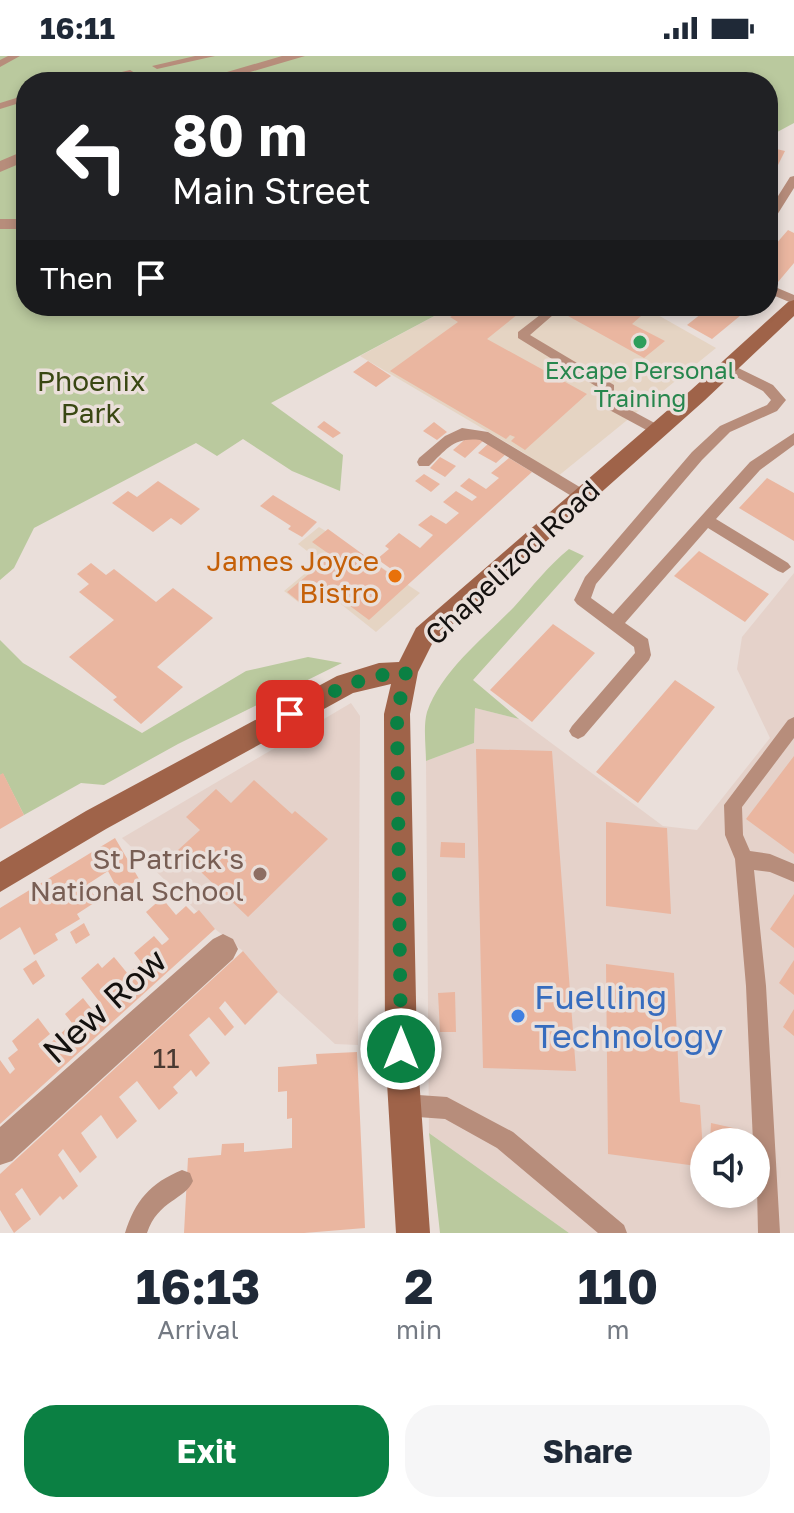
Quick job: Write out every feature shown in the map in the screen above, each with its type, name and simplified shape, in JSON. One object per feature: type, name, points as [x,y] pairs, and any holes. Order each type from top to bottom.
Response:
[{"type":"main road","name":"Chapelizod Road","points":[[413,1233],[404,1105],[397,714],[406,672],[424,635],[728,367],[794,303]]},
{"type":"main road","points":[[0,878],[96,820],[346,684],[379,674],[406,672]]},
{"type":"street","points":[[238,72],[298,56]]},
{"type":"street","name":"New Row","points":[[0,1149],[223,949]]},
{"type":"lane","points":[[0,64],[15,56]]},
{"type":"lane","points":[[157,66],[210,56]]},
{"type":"lane","points":[[778,205],[794,179]]},
{"type":"lane","points":[[544,316],[522,335],[609,388],[607,403],[657,430]]},
{"type":"lane","points":[[578,731],[643,655],[642,644],[582,600],[590,581],[725,429],[772,408],[779,400],[768,388],[728,367]]},
{"type":"lane","points":[[424,462],[450,439],[462,433],[483,435],[583,496]]},
{"type":"lane","points":[[616,622],[755,466],[794,438]]},
{"type":"lane","points":[[706,520],[783,567]]},
{"type":"lane","points":[[769,1233],[756,986],[744,859],[734,835],[733,805],[794,725]]},
{"type":"lane","points":[[744,859],[770,863],[794,873]]},
{"type":"lane","points":[[404,1105],[447,1108],[505,1140],[616,1233]]},
{"type":"lane","points":[[136,1233],[141,1216],[156,1194],[182,1181]]},
{"type":"shaded area","points":[[434,316],[660,316],[716,348],[557,477],[524,453],[360,356]]},
{"type":"shaded area","points":[[319,527],[420,593],[376,632],[322,589],[302,605],[284,591],[320,561],[298,544]]},
{"type":"shaded area","points":[[794,573],[794,1233],[569,1233],[429,1133],[426,761],[474,743],[475,708],[519,719],[663,826],[697,830],[770,738],[737,669],[742,637]]},
{"type":"shaded area","name":"St Patrick's National School","points":[[351,703],[360,716],[358,1045],[335,1044],[278,992],[243,951],[215,929],[122,838]]},
{"type":"green space","name":"Phoenix Park","points":[[0,56],[794,56],[794,123],[778,132],[778,72],[16,72],[16,316],[434,316],[271,403],[343,455],[340,491],[292,471],[243,439],[217,456],[196,443],[34,528],[14,568],[0,580]]},
{"type":"green space","points":[[569,549],[584,556],[473,680],[519,719],[475,708],[474,743],[426,761],[427,712],[443,682],[465,655]]},
{"type":"green space","points":[[0,640],[23,663],[142,733],[246,671],[308,657],[342,663],[178,744],[104,785],[81,783],[24,815],[3,774],[0,775]]},
{"type":"green space","points":[[429,1133],[569,1233],[440,1233]]},
{"type":"building","points":[[778,149],[785,151],[778,165]]},
{"type":"building","points":[[788,230],[794,233],[794,263],[778,282],[778,242]]},
{"type":"building","points":[[516,316],[487,339],[587,394],[525,450],[511,441],[515,437],[510,435],[506,439],[390,371],[458,322],[450,317]]},
{"type":"building","points":[[568,316],[641,316],[632,324],[665,341],[644,358]]},
{"type":"building","points":[[698,316],[740,316],[712,339],[687,325]]},
{"type":"building","points":[[368,361],[391,376],[376,387],[353,372]]},
{"type":"building","points":[[324,421],[341,433],[333,438],[317,427]]},
{"type":"building","points":[[434,422],[447,432],[437,440],[423,431]]},
{"type":"building","points":[[471,434],[483,441],[465,458],[453,450]]},
{"type":"building","points":[[489,443],[506,454],[496,463],[478,453]]},
{"type":"building","points":[[440,457],[456,466],[445,477],[430,468]]},
{"type":"building","points":[[509,458],[532,472],[369,620],[323,586],[302,604],[287,592],[327,559],[329,554],[312,542],[328,529],[390,574],[394,571],[377,559],[389,549],[385,546],[399,533],[420,548],[433,535],[418,525],[431,515],[446,524],[459,513],[443,502],[456,491],[472,501],[477,497],[460,486],[469,478],[486,489],[499,478],[491,473]]},
{"type":"building","points":[[424,474],[440,484],[431,492],[415,481]]},
{"type":"building","points":[[767,478],[794,493],[794,541],[739,508]]},
{"type":"building","points":[[158,481],[200,509],[181,525],[171,518],[153,532],[112,503],[128,491],[137,497]]},
{"type":"building","points":[[273,495],[317,522],[302,537],[288,529],[291,526],[260,506]]},
{"type":"building","points":[[699,551],[769,594],[745,622],[674,576]]},
{"type":"building","points":[[91,563],[106,575],[114,569],[156,602],[173,588],[213,618],[157,667],[183,687],[141,724],[113,700],[117,697],[69,657],[114,620],[79,592],[89,584],[77,574]]},
{"type":"building","points":[[553,624],[595,653],[532,722],[490,690]]},
{"type":"building","points":[[675,680],[715,707],[638,803],[596,772]]},
{"type":"building","points":[[476,749],[552,751],[576,1071],[483,1068]]},
{"type":"building","points":[[794,756],[794,854],[746,819]]},
{"type":"building","points":[[3,773],[24,815],[0,829],[0,775]]},
{"type":"building","points":[[254,780],[292,814],[295,811],[328,839],[248,917],[178,850],[200,830],[186,817],[216,789],[231,803]]},
{"type":"building","points":[[606,822],[667,828],[671,914],[606,906]]},
{"type":"building","points":[[115,838],[139,879],[119,892],[108,871],[88,884],[97,901],[77,914],[80,919],[55,934],[58,940],[34,955],[20,927],[0,940],[0,908]]},
{"type":"building","points":[[441,842],[465,843],[465,858],[440,857]]},
{"type":"building","points":[[794,894],[794,948],[770,929]]},
{"type":"building","points":[[162,898],[176,915],[186,906],[194,914],[199,910],[215,929],[0,1124],[0,1060],[10,1074],[15,1069],[8,1058],[18,1050],[12,1041],[38,1018],[50,1034],[38,1044],[43,1050],[72,1023],[65,1014],[83,998],[94,1012],[102,1005],[81,978],[98,963],[102,968],[114,957],[128,974],[141,962],[134,953],[154,936],[162,945],[166,942],[169,939],[146,912]]},
{"type":"building","points":[[84,923],[90,935],[76,944],[70,932]]},
{"type":"building","points":[[243,951],[278,992],[245,1025],[225,1001],[219,1008],[234,1027],[225,1036],[209,1017],[189,1035],[210,1063],[196,1077],[191,1070],[173,1087],[178,1093],[159,1110],[137,1081],[119,1097],[137,1121],[117,1139],[101,1115],[81,1133],[97,1157],[80,1173],[63,1149],[58,1155],[78,1186],[63,1200],[60,1196],[40,1216],[22,1188],[15,1194],[31,1219],[14,1233],[0,1210],[0,1174]]},
{"type":"building","points":[[36,960],[45,976],[33,985],[23,969]]},
{"type":"building","points":[[794,960],[794,995],[779,983]]},
{"type":"building","points":[[606,964],[674,973],[680,1102],[700,1105],[701,1128],[690,1128],[690,1165],[608,1154]]},
{"type":"building","points":[[455,992],[456,1032],[440,1032],[438,993]]},
{"type":"building","points":[[794,1009],[794,1036],[783,1027]]},
{"type":"building","points":[[357,1052],[365,1228],[304,1233],[184,1233],[188,1158],[221,1155],[222,1144],[244,1143],[244,1152],[292,1148],[292,1118],[287,1119],[287,1091],[278,1092],[278,1067],[317,1064],[316,1054]]},
{"type":"building","points":[[711,1123],[734,1128],[711,1128]]},
{"type":"place","name":"Excape Personal Training","points":[[640,342]]},
{"type":"place","name":"James Joyce Bistro","points":[[395,576]]},
{"type":"place","name":"St Patrick's National School","points":[[260,874]]},
{"type":"place","name":"Fuelling Technology","points":[[518,1016]]},
{"type":"route","points":[[290,714],[346,684],[379,674],[406,672],[397,714],[401,1049]]}]
